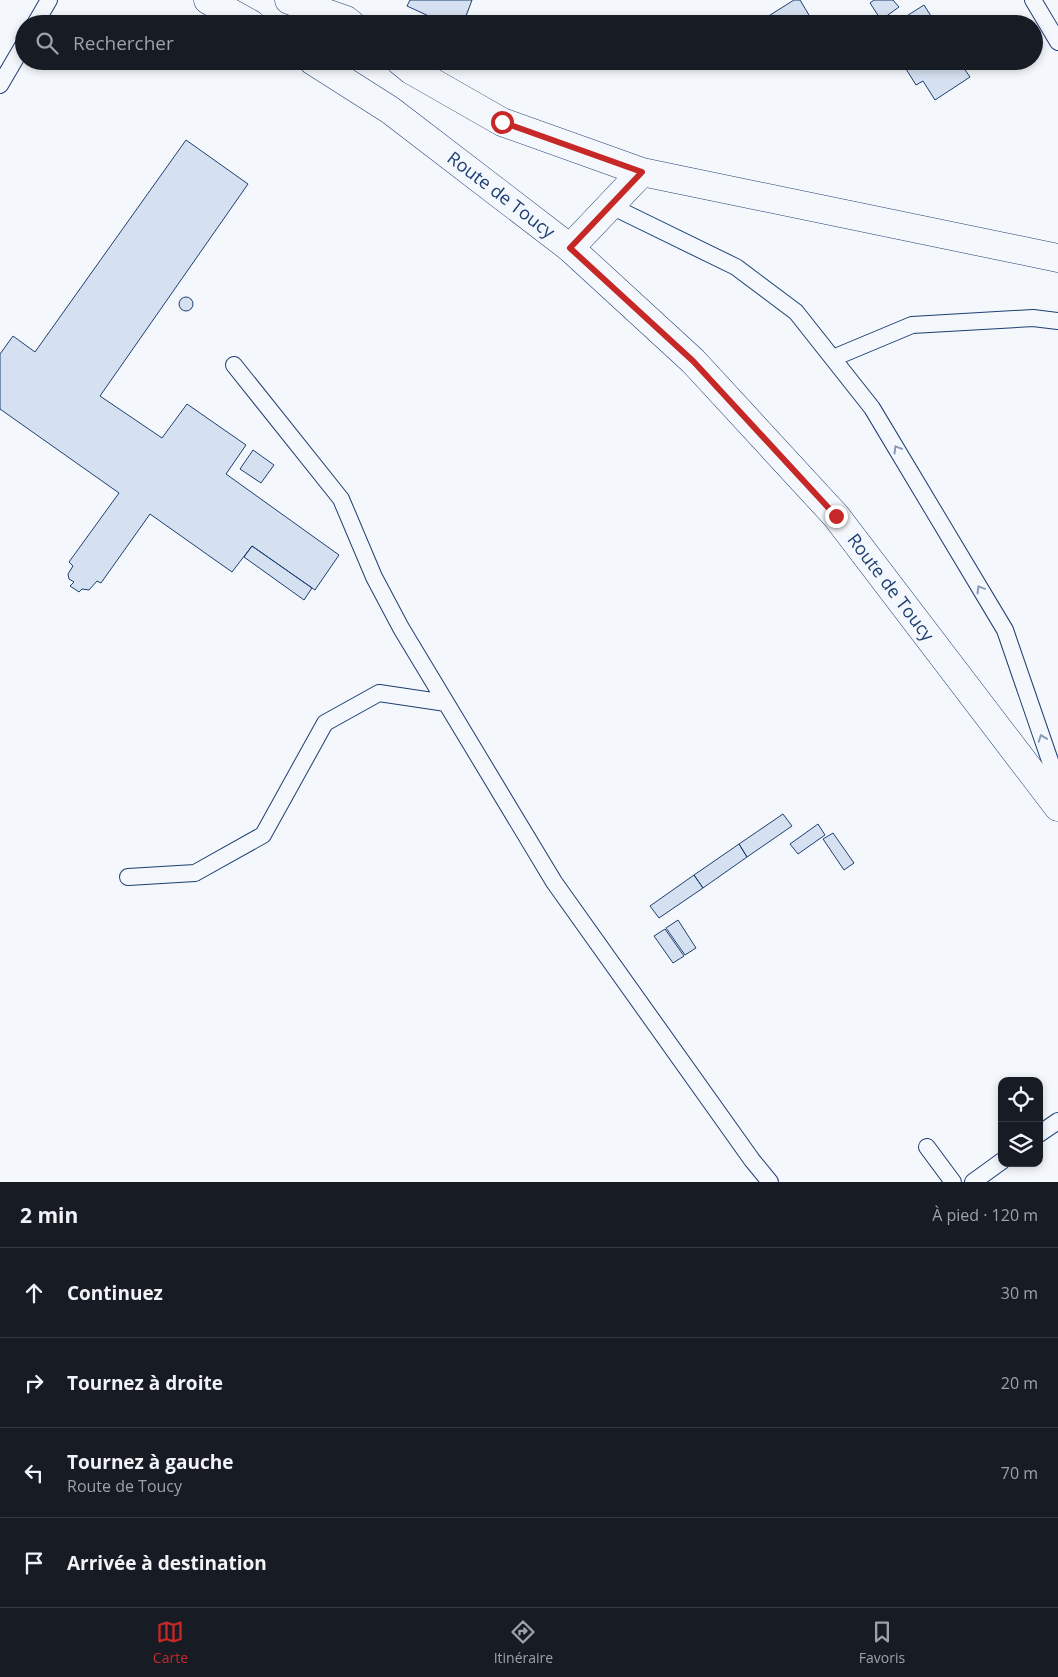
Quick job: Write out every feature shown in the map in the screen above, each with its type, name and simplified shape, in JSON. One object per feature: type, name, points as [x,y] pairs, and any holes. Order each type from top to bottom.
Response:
[{"type":"main road","points":[[208,0],[235,15]]},
{"type":"main road","points":[[289,0],[350,15]]},
{"type":"main road","name":"Route de Toucy","points":[[327,70],[390,110],[570,248],[693,361],[836,516],[1058,807]]},
{"type":"main road","points":[[411,70],[502,122],[642,172],[1058,258]]},
{"type":"main road","points":[[570,248],[642,172]]},
{"type":"lane","points":[[40,15],[49,0]]},
{"type":"lane","points":[[1033,0],[1042,15]]},
{"type":"lane","points":[[1043,17],[1058,42]]},
{"type":"lane","points":[[0,85],[15,59]]},
{"type":"lane","points":[[611,206],[736,267],[796,312],[834,358],[872,408],[1005,630],[1058,784]]},
{"type":"lane","points":[[834,358],[912,325],[1033,318],[1058,321]]},
{"type":"lane","points":[[234,365],[341,499],[374,577],[401,628],[554,882],[752,1160],[770,1182]]},
{"type":"lane","points":[[128,877],[195,873],[263,835],[325,723],[333,718],[379,694],[446,703]]},
{"type":"lane","points":[[1043,1131],[1058,1121]]},
{"type":"lane","points":[[927,1147],[953,1182]]},
{"type":"lane","points":[[973,1182],[998,1164]]},
{"type":"building","points":[[410,0],[472,0],[466,15],[426,15],[407,6]]},
{"type":"building","points":[[794,0],[800,0],[809,15],[770,15]]},
{"type":"building","points":[[874,0],[893,0],[899,7],[888,15],[878,15],[870,3]]},
{"type":"building","points":[[924,5],[930,15],[908,15]]},
{"type":"building","points":[[907,70],[965,70],[970,77],[935,100],[923,81],[916,85]]},
{"type":"building","points":[[186,140],[248,184],[100,396],[162,438],[187,404],[246,445],[226,474],[339,555],[315,590],[252,546],[232,572],[150,514],[101,583],[97,581],[89,590],[82,589],[79,592],[70,586],[74,582],[69,579],[68,574],[73,566],[69,562],[119,493],[0,409],[0,354],[13,336],[35,352]]},
{"type":"building","points":[[183,297],[189,297],[193,304],[189,311],[183,311],[179,307],[179,301]]},
{"type":"building","points":[[253,450],[274,465],[261,483],[240,469]]},
{"type":"building","points":[[252,546],[312,588],[304,600],[244,557]]},
{"type":"building","points":[[783,814],[792,826],[747,857],[739,844]]},
{"type":"building","points":[[818,824],[825,835],[798,854],[790,844]]},
{"type":"building","points":[[833,833],[854,863],[844,870],[823,839]]},
{"type":"building","points":[[739,844],[747,857],[703,888],[694,875]]},
{"type":"building","points":[[694,875],[703,888],[659,918],[650,906]]},
{"type":"building","points":[[678,920],[696,948],[685,955],[666,928]]},
{"type":"building","points":[[665,929],[684,956],[673,963],[654,936]]},
{"type":"route","points":[[502,122],[642,172],[570,248],[693,361],[836,516]]}]
